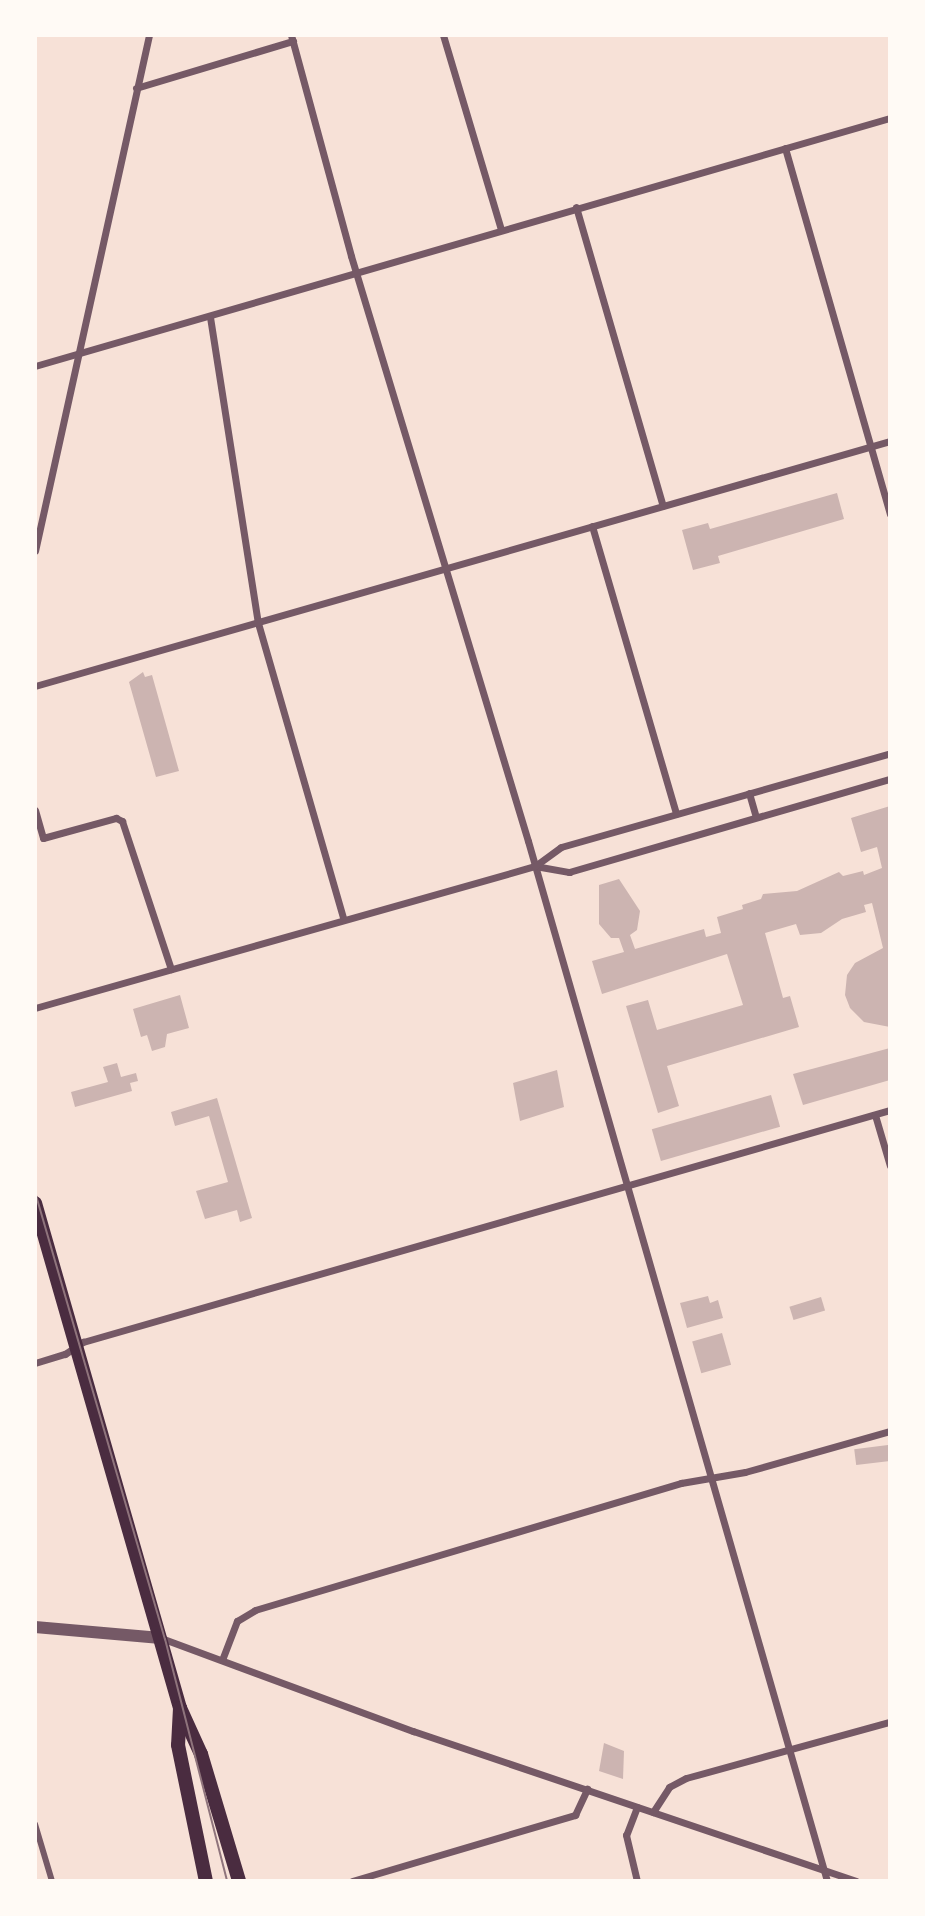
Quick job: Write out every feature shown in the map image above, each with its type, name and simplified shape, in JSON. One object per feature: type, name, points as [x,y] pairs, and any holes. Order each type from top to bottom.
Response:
[{"type":"main road","points":[[35,1203],[180,1708],[201,1754],[239,1881]]},
{"type":"main road","points":[[180,1708],[178,1745],[206,1881]]},
{"type":"street","points":[[35,551],[149,35]]},
{"type":"street","points":[[443,35],[501,230]]},
{"type":"street","points":[[136,88],[292,38],[358,273],[448,568],[628,1185],[827,1881]]},
{"type":"street","points":[[35,366],[890,118]]},
{"type":"street","points":[[785,148],[890,514]]},
{"type":"street","points":[[576,207],[663,506]]},
{"type":"street","points":[[209,317],[258,623],[344,920]]},
{"type":"street","points":[[35,686],[890,441]]},
{"type":"street","points":[[592,526],[676,814]]},
{"type":"street","points":[[35,1008],[535,866],[561,847],[890,753]]},
{"type":"street","points":[[535,866],[569,872],[890,779]]},
{"type":"street","points":[[749,793],[756,817]]},
{"type":"street","points":[[35,810],[43,838],[116,818],[122,821],[171,969]]},
{"type":"street","points":[[35,1363],[76,1347],[890,1110]]},
{"type":"street","points":[[875,1115],[890,1166]]},
{"type":"street","points":[[222,1660],[233,1627],[246,1613],[681,1483],[712,1478],[890,1432]]},
{"type":"street","points":[[35,1627],[160,1638],[636,1807],[856,1881]]},
{"type":"street","points":[[653,1812],[669,1787],[686,1778],[789,1753],[890,1722]]},
{"type":"street","points":[[352,1881],[575,1815],[587,1789]]},
{"type":"street","points":[[636,1807],[626,1835],[637,1881]]},
{"type":"street","points":[[35,1824],[52,1881]]},
{"type":"building","points":[[837,493],[844,519],[718,556],[720,563],[693,570],[682,530],[708,523],[710,529]]},
{"type":"building","points":[[143,672],[145,677],[152,675],[179,771],[156,777],[129,682]]},
{"type":"building","points":[[890,806],[890,1027],[864,1022],[850,1008],[845,995],[847,975],[855,963],[883,948],[872,903],[864,905],[866,912],[842,919],[821,933],[800,935],[796,924],[765,933],[783,998],[790,996],[799,1027],[667,1066],[679,1106],[658,1113],[626,1006],[648,1000],[657,1030],[743,1005],[727,954],[602,994],[592,961],[624,952],[619,938],[611,938],[599,924],[599,885],[619,879],[640,911],[637,930],[630,935],[635,949],[704,929],[706,937],[710,936],[721,933],[717,917],[743,909],[742,905],[761,899],[763,894],[797,891],[839,872],[843,876],[863,871],[864,875],[882,868],[877,847],[861,852],[851,818]]},
{"type":"building","points":[[180,995],[189,1028],[167,1034],[165,1047],[152,1051],[147,1035],[141,1037],[133,1009]]},
{"type":"building","points":[[890,1048],[890,1080],[803,1105],[793,1074]]},
{"type":"building","points":[[117,1063],[121,1077],[136,1073],[138,1081],[130,1083],[132,1091],[75,1107],[71,1092],[108,1082],[103,1067]]},
{"type":"building","points":[[557,1070],[564,1107],[520,1121],[513,1083]]},
{"type":"building","points":[[771,1095],[780,1127],[661,1161],[652,1129]]},
{"type":"building","points":[[217,1098],[252,1218],[240,1222],[237,1210],[205,1219],[196,1191],[228,1182],[209,1116],[175,1126],[171,1112]]},
{"type":"building","points":[[708,1296],[710,1303],[718,1300],[723,1318],[687,1328],[680,1303]]},
{"type":"building","points":[[821,1297],[825,1310],[794,1320],[789,1307]]},
{"type":"building","points":[[722,1333],[731,1365],[701,1373],[692,1342]]},
{"type":"building","points":[[888,1445],[890,1461],[856,1465],[854,1449]]},
{"type":"building","points":[[604,1743],[624,1751],[623,1779],[599,1771]]},
{"type":"tram line","points":[[35,1192],[165,1639],[227,1881]]}]
